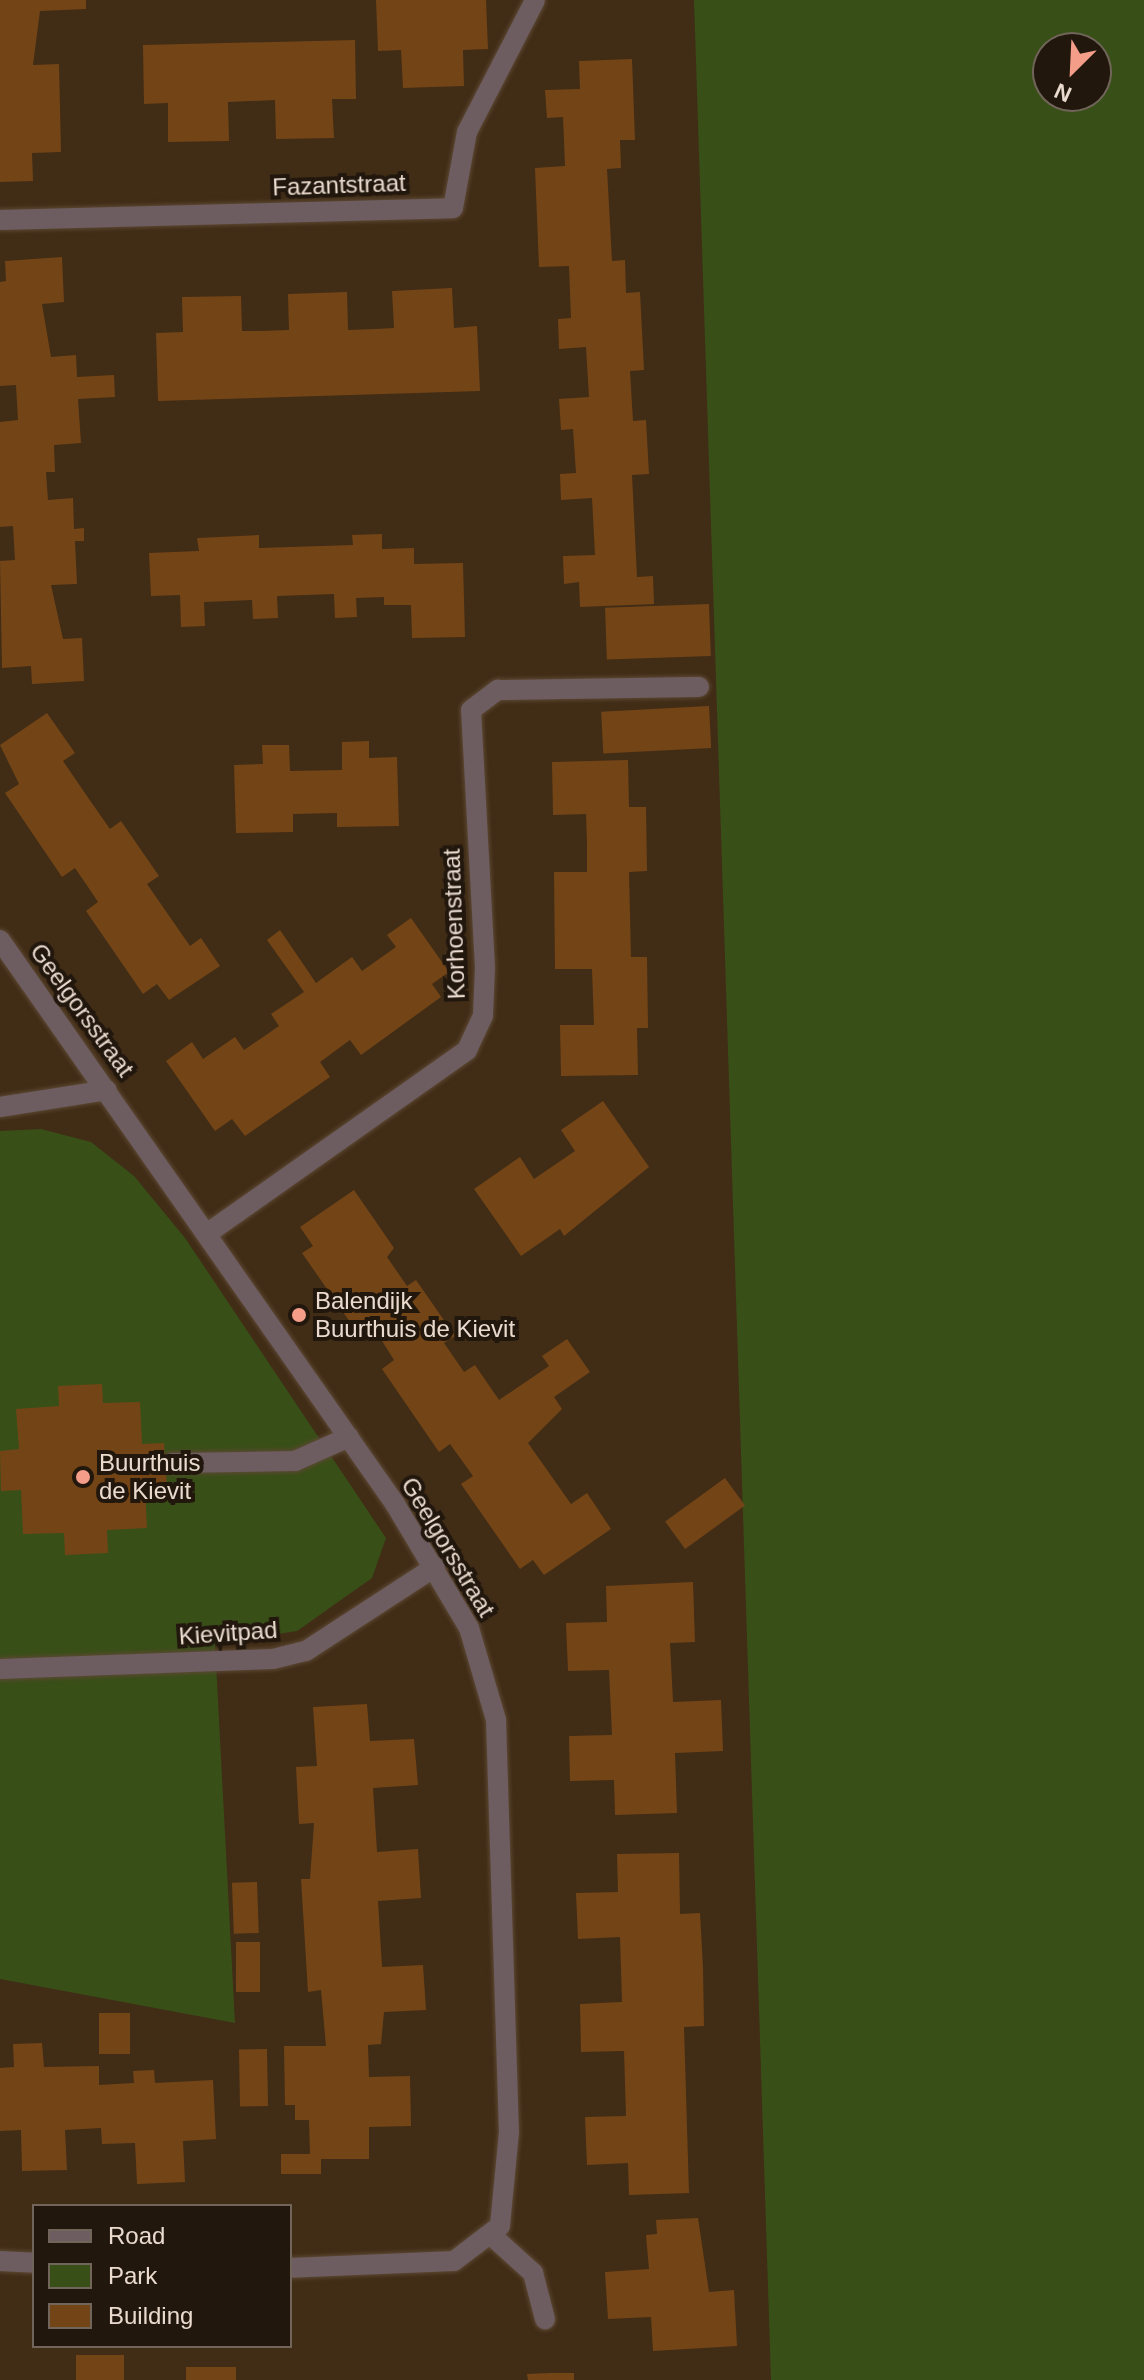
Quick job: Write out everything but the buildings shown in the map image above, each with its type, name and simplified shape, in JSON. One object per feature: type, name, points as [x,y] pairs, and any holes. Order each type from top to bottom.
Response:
[{"type":"street","name":"Fazantstraat","points":[[0,220],[453,208],[467,132],[535,0]]},
{"type":"street","name":"Korhoenstraat","points":[[208,1233],[467,1050],[483,1015],[485,968],[471,710],[498,690],[699,687]]},
{"type":"street","name":"Geelgorsstraat","points":[[0,940],[349,1437],[435,1567],[484,1671],[502,1773],[509,2186],[491,2235]]},
{"type":"street","points":[[0,1107],[107,1090]]},
{"type":"street","points":[[172,1463],[295,1461],[349,1437]]},
{"type":"street","name":"Kievitpad","points":[[0,1669],[273,1659],[306,1651],[435,1567]]},
{"type":"street","points":[[292,2268],[454,2261],[491,2235],[533,2273],[545,2319]]},
{"type":"street","points":[[0,2261],[32,2263]]},
{"type":"green space","points":[[694,0],[1144,0],[1144,2380],[771,2380]]},
{"type":"green space","points":[[41,1129],[91,1142],[134,1176],[185,1238],[386,1538],[372,1578],[297,1631],[215,1644],[235,2023],[0,1979],[0,1131]]},
{"type":"place","name":"Balendijk Buurthuis de Kievit","points":[[299,1315]]},
{"type":"place","name":"Buurthuis de Kievit","points":[[83,1477]]}]
